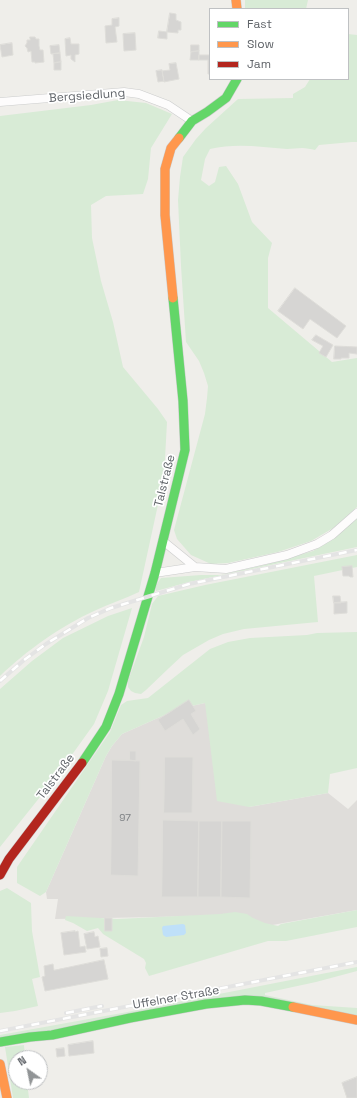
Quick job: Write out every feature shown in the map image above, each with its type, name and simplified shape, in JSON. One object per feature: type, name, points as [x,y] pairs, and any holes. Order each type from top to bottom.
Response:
[{"type":"street","name":"Talstraße","points":[[0,875],[9,859],[77,771],[106,727],[119,694],[155,573],[185,442],[165,215],[165,169],[171,148],[192,121],[226,98],[236,80]]},
{"type":"street","name":"Bergsiedlung","points":[[0,102],[124,92],[139,94],[168,105],[192,121]]},
{"type":"street","points":[[155,573],[194,567],[226,569],[287,555],[317,544],[332,535],[357,512]]},
{"type":"street","points":[[163,541],[194,567]]},
{"type":"street","name":"Uffelner Straße","points":[[0,1042],[52,1035],[130,1018],[206,1004],[245,1000],[357,1020]]},
{"type":"street","points":[[0,1064],[7,1098]]},
{"type":"shaded area","points":[[205,703],[249,807],[328,793],[348,809],[357,800],[357,910],[261,927],[203,916],[55,919],[58,899],[47,899],[46,892],[106,756],[112,746],[122,734],[178,709]]},
{"type":"green space","points":[[245,0],[308,0],[306,8],[245,8]]},
{"type":"green space","points":[[349,34],[357,35],[357,142],[319,145],[315,150],[304,148],[287,149],[239,146],[210,149],[205,159],[201,180],[209,186],[215,182],[219,167],[226,166],[238,184],[252,222],[272,243],[268,258],[268,308],[332,362],[357,358],[357,507],[335,527],[311,541],[278,552],[228,563],[211,564],[191,555],[177,539],[174,530],[205,414],[208,386],[199,361],[186,342],[178,200],[183,157],[206,128],[238,99],[293,98],[293,94],[305,87],[309,80],[349,80]]},
{"type":"green space","points":[[118,100],[146,103],[172,114],[151,148],[148,179],[143,194],[106,196],[91,205],[92,238],[101,281],[113,322],[123,367],[167,422],[164,477],[139,592],[94,611],[69,624],[32,648],[0,676],[0,116],[91,105]]},
{"type":"green space","points":[[357,515],[357,547],[189,582],[156,591],[156,586],[161,578],[221,575],[313,551],[325,544]]},
{"type":"green space","points":[[357,555],[357,567],[314,576],[318,622],[244,629],[223,634],[183,655],[141,694],[131,691],[128,687],[128,681],[144,637],[152,604],[158,596],[205,585]]},
{"type":"green space","points":[[132,608],[108,691],[94,724],[56,777],[0,847],[0,689],[32,661],[63,638],[108,616]]},
{"type":"green space","points":[[357,632],[357,768],[330,774],[328,793],[249,807],[217,801],[205,703],[178,709],[122,734],[112,746],[106,756],[46,892],[40,896],[17,883],[17,867],[110,732],[121,705],[127,701],[148,698],[210,649],[228,642],[250,638],[307,635],[317,633]]},
{"type":"green space","points":[[7,888],[31,903],[32,931],[40,977],[32,979],[38,1006],[0,1013],[0,891]]},
{"type":"green space","points":[[357,910],[357,927],[286,941],[268,941],[149,976],[145,968],[146,963],[144,959],[103,934],[98,928],[87,931],[65,920],[66,916],[117,919],[235,912],[247,914],[265,923],[278,926],[281,924]]},
{"type":"green space","points":[[357,967],[357,971],[265,993],[265,995],[312,1005],[357,1008],[357,1018],[252,999],[0,1039],[0,1035],[122,1013]]},
{"type":"green space","points":[[24,1045],[24,1050],[8,1050],[8,1066],[5,1047]]},
{"type":"green space","points":[[12,1090],[28,1090],[29,1098],[13,1098]]},
{"type":"water","points":[[185,925],[186,933],[184,935],[166,937],[163,935],[163,926]]},
{"type":"building","points":[[170,13],[176,14],[176,20],[181,22],[181,30],[178,30],[178,33],[167,32]]},
{"type":"building","points":[[119,18],[119,26],[115,27],[117,42],[106,43],[105,26],[112,25],[112,19]]},
{"type":"building","points":[[159,31],[167,32],[167,39],[158,38]]},
{"type":"building","points":[[135,33],[136,50],[124,51],[123,34]]},
{"type":"building","points":[[30,37],[39,39],[40,50],[43,50],[44,62],[32,62],[31,51],[28,52],[25,46],[27,40],[30,40]]},
{"type":"building","points":[[70,38],[71,44],[79,44],[79,54],[75,55],[75,62],[71,59],[71,55],[66,56],[65,39]]},
{"type":"building","points":[[12,43],[13,55],[2,57],[0,45]]},
{"type":"building","points":[[59,45],[60,53],[51,54],[50,46]]},
{"type":"building","points":[[191,45],[199,45],[199,51],[191,52]]},
{"type":"building","points":[[199,51],[199,60],[190,60],[191,52]]},
{"type":"building","points":[[60,53],[61,62],[54,63],[53,54]]},
{"type":"building","points":[[199,55],[209,55],[209,74],[208,60],[199,60]]},
{"type":"building","points":[[61,62],[61,70],[54,70],[54,63]]},
{"type":"building","points":[[176,63],[179,79],[164,82],[162,71],[170,70],[169,64]]},
{"type":"building","points":[[162,70],[164,81],[158,82],[156,71]]},
{"type":"building","points":[[295,288],[346,326],[337,338],[310,319],[303,329],[278,311]]},
{"type":"building","points":[[316,335],[333,345],[326,357],[319,353],[323,346],[312,340]]},
{"type":"building","points":[[335,346],[357,347],[357,354],[349,353],[349,358],[334,359]]},
{"type":"building","points":[[352,566],[353,577],[343,576],[342,567]]},
{"type":"building","points":[[333,596],[340,596],[341,603],[334,603]]},
{"type":"building","points":[[347,602],[347,613],[334,614],[334,603]]},
{"type":"building","points":[[189,700],[196,711],[191,714],[200,729],[193,735],[183,719],[165,731],[158,720]]},
{"type":"building","points":[[130,751],[136,751],[136,761],[130,760]]},
{"type":"building","points":[[165,757],[193,757],[192,813],[164,813]]},
{"type":"building","points":[[112,760],[140,761],[138,876],[111,875]]},
{"type":"building","points":[[163,820],[199,821],[198,897],[162,897]]},
{"type":"building","points":[[199,821],[222,821],[221,897],[198,897]]},
{"type":"building","points":[[222,821],[251,821],[250,898],[221,897]]},
{"type":"building","points":[[105,918],[112,918],[112,931],[105,931]]},
{"type":"building","points":[[78,931],[80,947],[85,946],[86,952],[64,955],[61,933]]},
{"type":"building","points":[[94,932],[95,937],[98,936],[100,947],[87,949],[84,934]]},
{"type":"building","points":[[107,948],[108,956],[101,957],[100,949]]},
{"type":"building","points":[[104,960],[108,979],[45,991],[42,977],[45,976],[44,966],[53,964],[54,970]]},
{"type":"building","points":[[93,1041],[94,1053],[69,1056],[68,1045]]},
{"type":"building","points":[[64,1048],[65,1056],[57,1057],[56,1049]]},
{"type":"building","points":[[357,1077],[357,1098],[347,1098],[342,1083]]},
{"type":"railway","points":[[0,681],[24,660],[46,644],[88,618],[111,608],[189,584],[357,550]]},
{"type":"railway","points":[[0,1031],[357,962]]},
{"type":"railway","points":[[66,1013],[102,1006]]},
{"type":"traffic: fast","points":[[179,138],[192,121],[226,98],[236,80]]},
{"type":"traffic: fast","points":[[82,763],[106,727],[119,694],[155,573],[185,450],[183,401],[173,298]]},
{"type":"traffic: fast","points":[[0,1042],[52,1035],[130,1018],[206,1004],[245,1000],[261,1001],[293,1007]]},
{"type":"traffic: slow","points":[[236,0],[237,8]]},
{"type":"traffic: slow","points":[[173,298],[165,215],[165,169],[171,148],[179,138]]},
{"type":"traffic: slow","points":[[293,1007],[357,1020]]},
{"type":"traffic: slow","points":[[0,1064],[7,1098]]},
{"type":"traffic: jam","points":[[0,875],[9,859],[82,763]]}]
